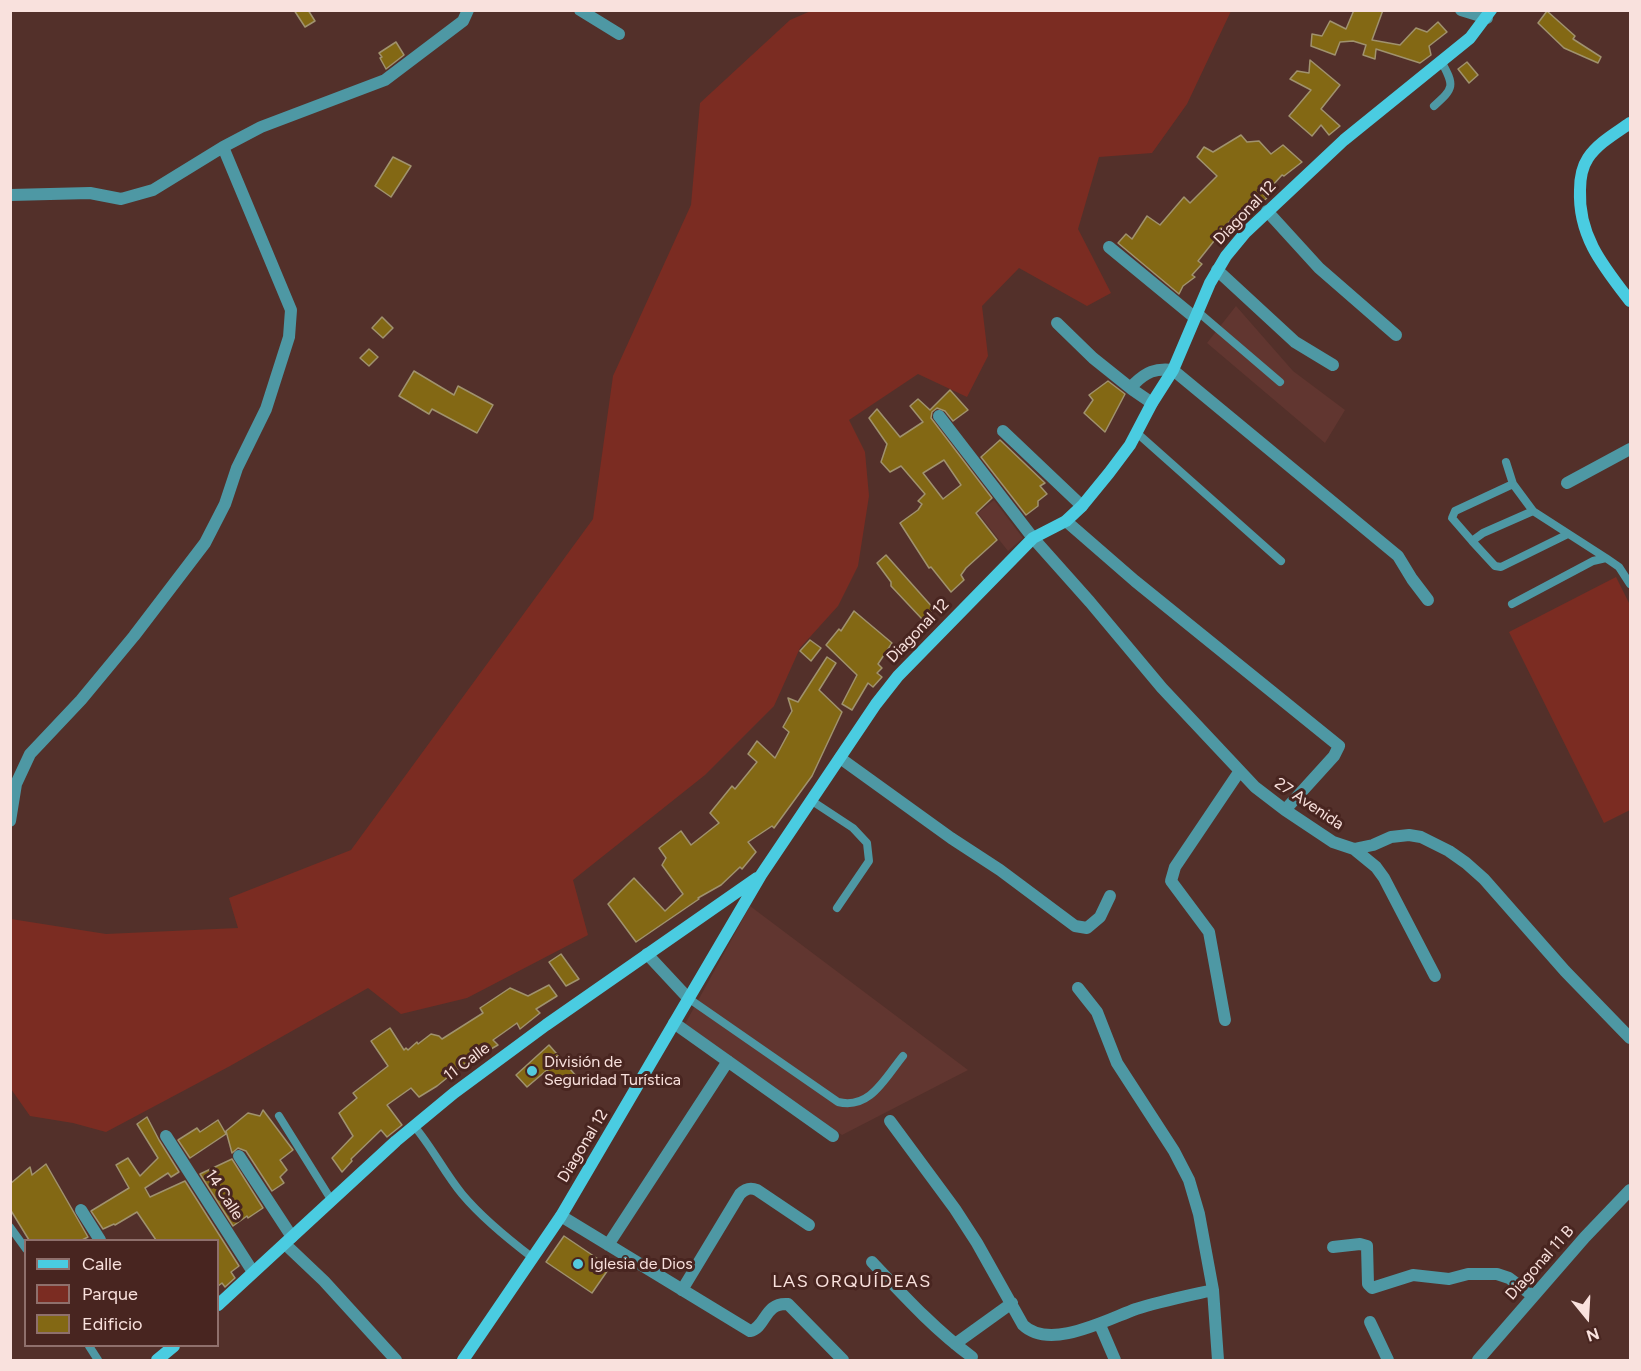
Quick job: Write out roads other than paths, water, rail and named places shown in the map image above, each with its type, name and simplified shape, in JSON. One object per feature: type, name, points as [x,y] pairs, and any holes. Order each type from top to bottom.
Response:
[{"type":"main road","name":"Diagonal 12","points":[[463,1360],[561,1216],[761,875],[876,704],[898,676],[1033,538],[1066,520],[1082,506],[1116,464],[1137,433],[1152,403],[1173,370],[1195,314],[1217,270],[1245,233],[1344,140],[1470,38],[1489,14]]},
{"type":"main road","points":[[1630,123],[1598,146],[1587,160],[1580,179],[1579,202],[1582,225],[1590,246],[1630,300]]},
{"type":"main road","name":"11 Calle","points":[[219,1304],[414,1126],[493,1063],[761,875]]},
{"type":"main road","points":[[157,1360],[169,1347]]},
{"type":"street","points":[[10,195],[90,193],[121,199],[153,190],[261,127],[384,80],[463,21],[468,10]]},
{"type":"street","points":[[580,10],[619,34]]},
{"type":"street","points":[[1461,10],[1489,14]]},
{"type":"street","points":[[10,821],[16,784],[30,754],[81,700],[134,636],[205,543],[225,504],[237,468],[266,409],[289,337],[291,310],[224,147]]},
{"type":"street","points":[[1267,211],[1274,222],[1319,268],[1396,335]]},
{"type":"street","points":[[1109,246],[1195,314]]},
{"type":"street","points":[[1217,270],[1295,342],[1333,365]]},
{"type":"street","points":[[1056,323],[1093,358],[1152,403]]},
{"type":"street","points":[[1133,390],[1134,384],[1149,371],[1173,370],[1398,556],[1428,600]]},
{"type":"street","name":"27 Avenida","points":[[939,416],[1033,538],[1162,688],[1239,772],[1285,810],[1333,842],[1354,849],[1373,845],[1391,837],[1409,836],[1421,837],[1449,851],[1484,879],[1565,971],[1628,1032]]},
{"type":"street","points":[[1003,431],[1082,506]]},
{"type":"street","points":[[1567,483],[1630,449]]},
{"type":"street","points":[[1066,520],[1144,588],[1339,746],[1334,756],[1285,810]]},
{"type":"street","points":[[840,758],[951,838],[1000,870],[1075,926],[1088,928],[1100,917],[1110,896]]},
{"type":"street","points":[[1225,1020],[1209,932],[1171,881],[1175,867],[1239,772]]},
{"type":"street","points":[[1354,849],[1376,867],[1384,878],[1436,976]]},
{"type":"street","points":[[647,954],[688,999]]},
{"type":"street","points":[[1078,988],[1097,1012],[1117,1063],[1174,1151],[1189,1180],[1199,1214],[1213,1290],[1218,1360]]},
{"type":"street","points":[[674,1023],[833,1136]]},
{"type":"street","points":[[608,1245],[728,1061]]},
{"type":"street","points":[[890,1121],[955,1209],[1023,1325],[1035,1333],[1059,1334],[1100,1325],[1137,1309],[1213,1290]]},
{"type":"street","name":"14 Calle","points":[[166,1136],[253,1272]]},
{"type":"street","points":[[239,1156],[288,1240],[396,1360]]},
{"type":"street","points":[[682,1290],[740,1194],[745,1190],[751,1188],[757,1190],[809,1225]]},
{"type":"street","name":"Diagonal 11 B","points":[[1478,1360],[1630,1190]]},
{"type":"street","points":[[81,1210],[99,1239]]},
{"type":"street","points":[[561,1216],[750,1331],[755,1330],[771,1308],[788,1304],[843,1360]]},
{"type":"street","points":[[1333,1247],[1360,1244],[1367,1246],[1368,1284],[1372,1288],[1413,1275],[1449,1279],[1468,1274],[1497,1274],[1509,1278],[1533,1296]]},
{"type":"street","points":[[872,1262],[920,1312],[972,1357]]},
{"type":"street","points":[[955,1344],[1012,1303]]},
{"type":"street","points":[[1370,1322],[1388,1360]]},
{"type":"street","points":[[1100,1325],[1115,1360]]},
{"type":"lane","points":[[1434,106],[1450,91],[1451,82],[1442,61]]},
{"type":"lane","points":[[1195,314],[1280,382]]},
{"type":"lane","points":[[1137,433],[1281,561]]},
{"type":"lane","points":[[1506,462],[1513,484],[1533,511],[1619,567],[1630,584]]},
{"type":"lane","points":[[1513,484],[1455,511],[1452,518],[1495,566],[1501,567],[1568,534]]},
{"type":"lane","points":[[1472,542],[1483,533],[1533,511]]},
{"type":"lane","points":[[1512,604],[1593,561],[1606,558]]},
{"type":"lane","points":[[812,801],[853,828],[867,843],[869,861],[837,908]]},
{"type":"lane","points":[[688,999],[838,1102],[848,1105],[857,1104],[872,1094],[903,1056]]},
{"type":"lane","points":[[279,1116],[332,1201]]},
{"type":"lane","points":[[414,1126],[434,1150],[452,1180],[471,1205],[534,1258]]},
{"type":"lane","points":[[10,1227],[24,1246]]},
{"type":"lane","points":[[90,1347],[98,1360]]},
{"type":"place","name":"División de Seguridad Turística","points":[[532,1071]]},
{"type":"place","name":"Iglesia de Dios","points":[[578,1264]]},
{"type":"district","name":"LAS ORQUÍDEAS","points":[[852,1282]]}]
